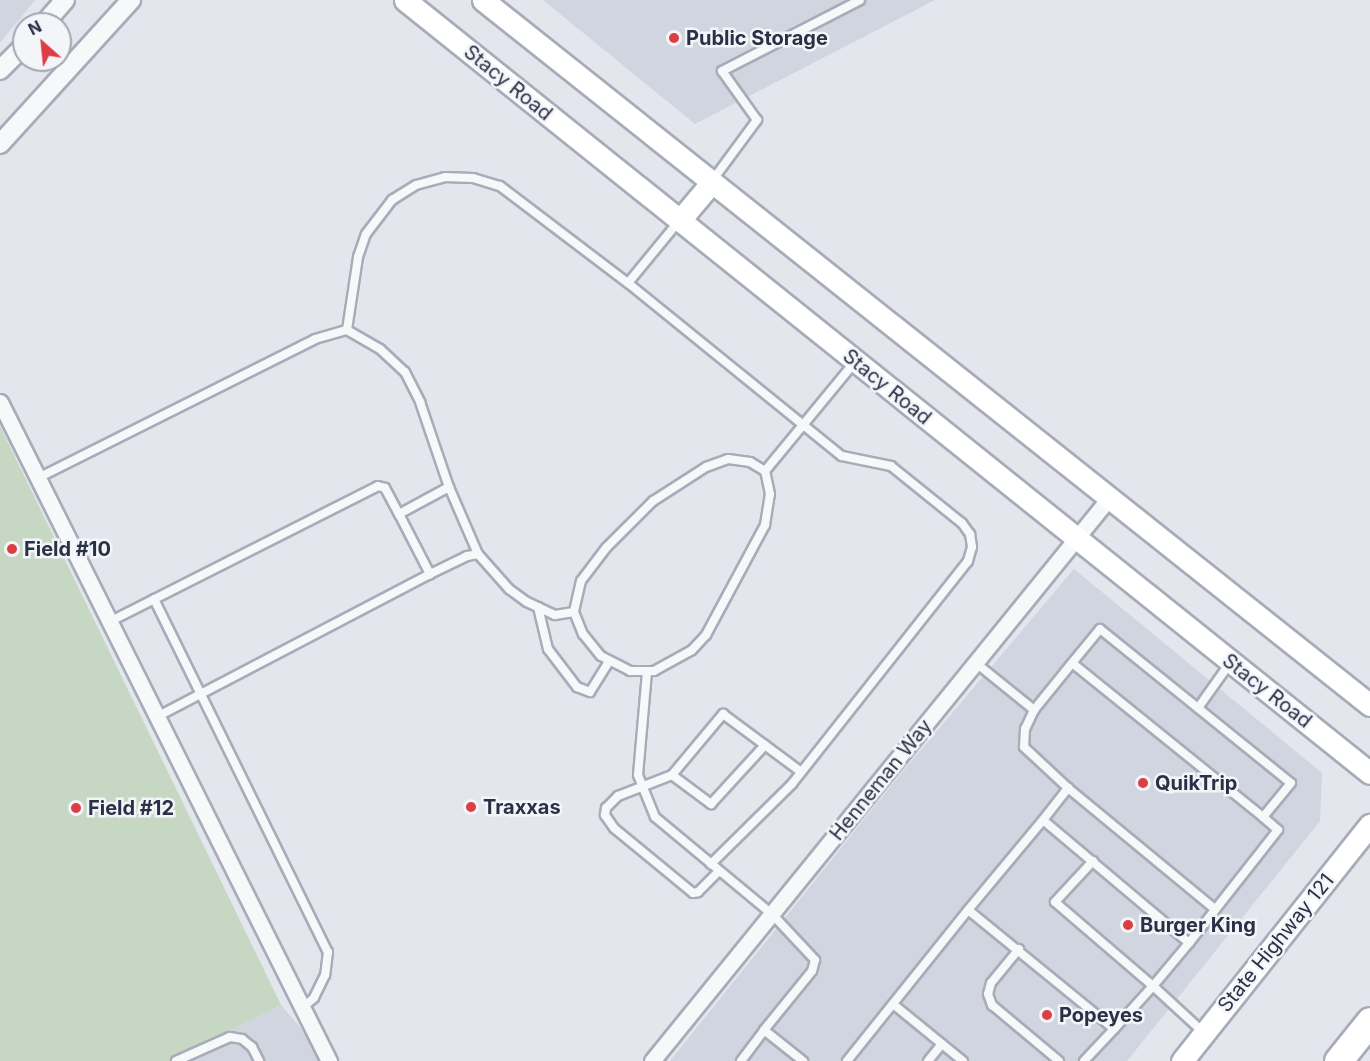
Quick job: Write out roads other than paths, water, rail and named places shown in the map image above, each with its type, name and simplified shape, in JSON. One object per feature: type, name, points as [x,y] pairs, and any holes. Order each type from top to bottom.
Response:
[{"type":"highway","points":[[1338,1061],[1370,1021]]},
{"type":"main road","name":"Stacy Road","points":[[405,0],[1076,540],[1370,773]]},
{"type":"main road","points":[[492,3],[712,182],[1370,705]]},
{"type":"main road","points":[[680,220],[712,182]]},
{"type":"main road","name":"State Highway 121","points":[[1182,1061],[1370,825]]},
{"type":"main road","points":[[1340,862],[1370,846]]},
{"type":"street","points":[[54,12],[65,0]]},
{"type":"street","points":[[0,144],[131,0]]},
{"type":"street","points":[[0,70],[12,58]]},
{"type":"street","points":[[0,402],[328,1061]]},
{"type":"street","name":"Henneman Way","points":[[652,1061],[1109,498]]},
{"type":"lane","points":[[712,182],[757,120],[722,71],[860,0]]},
{"type":"lane","points":[[347,330],[358,257],[366,234],[392,200],[416,185],[445,177],[473,178],[518,196],[842,456],[891,466],[962,523],[970,534],[972,547],[968,561],[762,818],[711,864]]},
{"type":"lane","points":[[628,283],[680,220]]},
{"type":"lane","points":[[38,477],[315,339],[347,330],[380,349],[405,372],[420,402],[449,487],[478,554],[509,589],[537,607],[555,615],[574,612]]},
{"type":"lane","points":[[765,471],[855,361]]},
{"type":"lane","points":[[728,459],[750,462],[765,471],[770,494],[765,525],[716,621],[692,650],[672,664],[648,672],[630,671],[609,662],[590,645],[574,612],[581,581],[592,564],[653,501],[706,467],[728,459]]},
{"type":"lane","points":[[111,621],[378,486],[385,488],[429,574]]},
{"type":"lane","points":[[399,514],[449,487]]},
{"type":"lane","points":[[158,716],[429,574],[467,556],[478,554]]},
{"type":"lane","points":[[154,599],[328,952],[325,975],[314,998],[303,1007]]},
{"type":"lane","points":[[537,607],[548,649],[577,687],[590,692],[609,662]]},
{"type":"lane","points":[[1215,909],[1068,788],[1024,747],[1025,729],[1034,710],[1100,629],[1291,783],[1263,817]]},
{"type":"lane","points":[[1197,708],[1230,662]]},
{"type":"lane","points":[[976,663],[1034,710]]},
{"type":"lane","points":[[1072,663],[1278,830],[1190,943],[1083,1061]]},
{"type":"lane","points":[[648,672],[637,753],[642,788],[655,817],[772,914],[815,960],[812,971],[741,1061]]},
{"type":"lane","points":[[719,871],[698,892],[693,893],[614,828],[605,815],[610,802],[672,775],[723,714],[801,772]]},
{"type":"lane","points":[[672,775],[711,804],[765,745]]},
{"type":"lane","points":[[848,1061],[1068,788]]},
{"type":"lane","points":[[1043,820],[1190,943]]},
{"type":"lane","points":[[1093,861],[1055,902],[1204,1033]]},
{"type":"lane","points":[[968,910],[1019,949],[1113,1029]]},
{"type":"lane","points":[[1019,949],[991,983],[988,994],[992,1005],[1059,1061]]},
{"type":"lane","points":[[893,1004],[963,1061]]},
{"type":"lane","points":[[764,1030],[803,1061]]},
{"type":"lane","points":[[176,1061],[230,1037],[242,1039],[252,1047],[259,1061]]},
{"type":"lane","points":[[928,1061],[942,1044]]},
{"type":"place","name":"Public Storage","points":[[674,38]]},
{"type":"place","name":"Field #10","points":[[12,549]]},
{"type":"place","name":"QuikTrip","points":[[1143,783]]},
{"type":"place","name":"Traxxas","points":[[471,807]]},
{"type":"place","name":"Field #12","points":[[76,808]]},
{"type":"place","name":"Burger King","points":[[1128,925]]},
{"type":"place","name":"Popeyes","points":[[1047,1015]]}]
